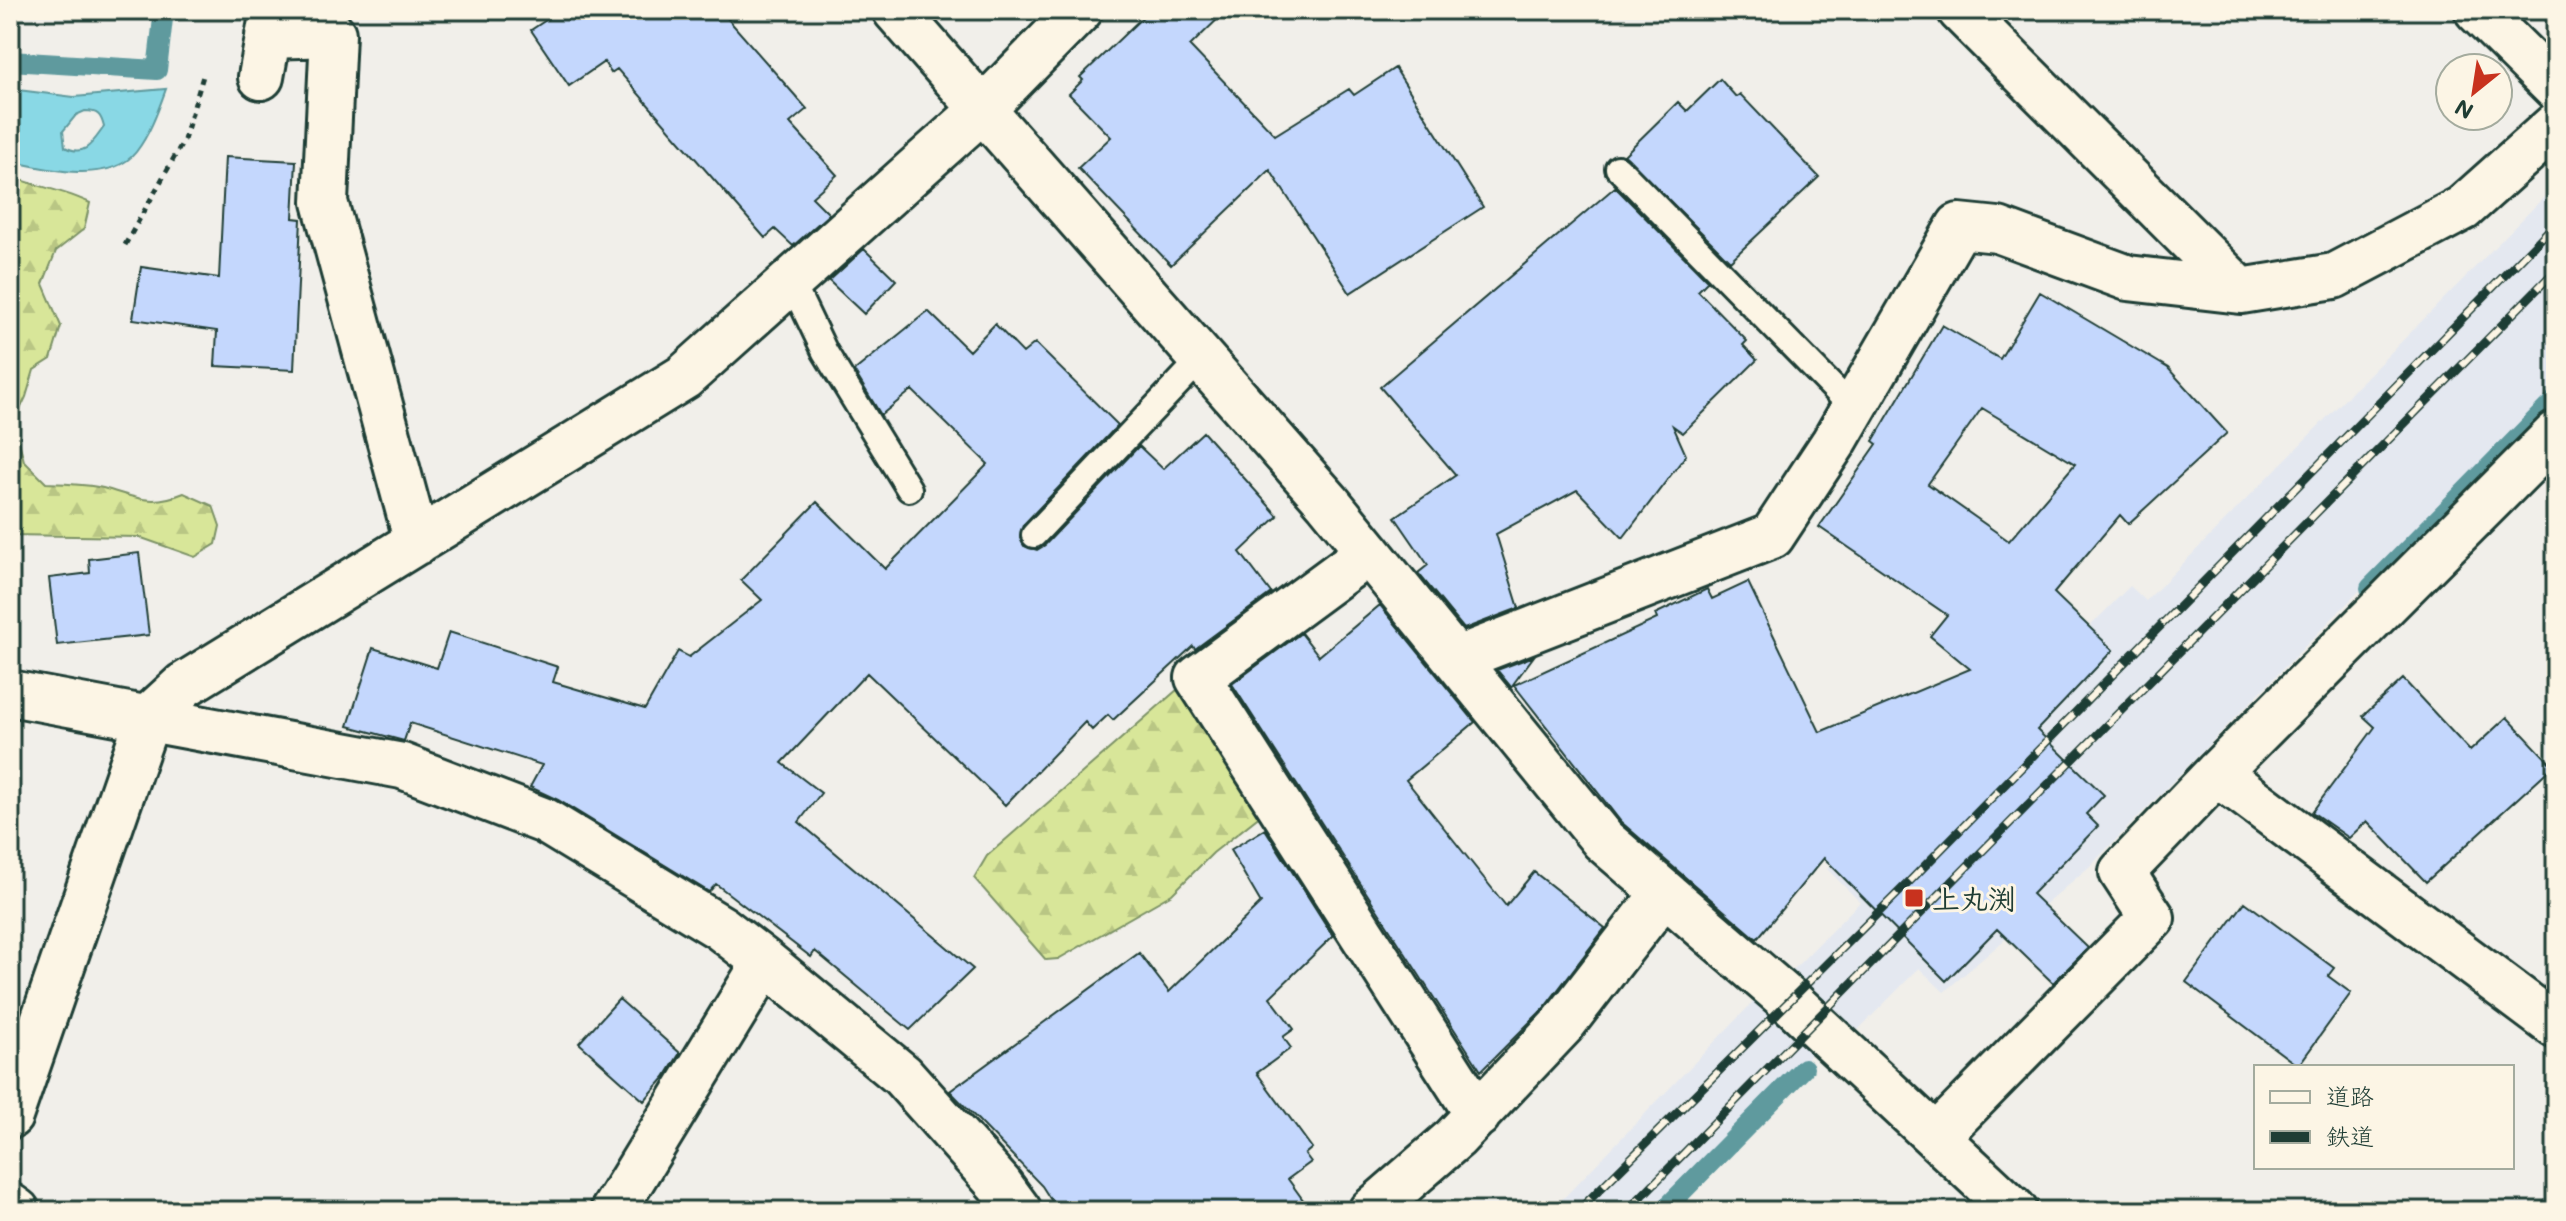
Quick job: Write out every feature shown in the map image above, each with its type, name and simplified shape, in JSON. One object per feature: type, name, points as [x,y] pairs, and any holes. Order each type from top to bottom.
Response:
[{"type":"street","points":[[895,10],[1328,502],[1603,840],[1790,1001],[2015,1211]]},
{"type":"street","points":[[10,1116],[148,718],[184,685],[684,377],[982,110],[1080,10]]},
{"type":"street","points":[[1960,10],[2241,291]]},
{"type":"street","points":[[2477,10],[2556,88]]},
{"type":"street","points":[[267,41],[333,34],[325,202],[417,542]]},
{"type":"street","points":[[1457,659],[1772,536],[1853,408],[1959,226],[1998,230],[2128,278],[2241,291],[2334,276],[2463,208],[2556,125]]},
{"type":"street","points":[[1936,1137],[2152,918],[2122,872],[2556,434]]},
{"type":"street","points":[[1369,552],[1198,678],[1478,1115]]},
{"type":"street","points":[[10,693],[402,766],[545,821],[721,928],[765,962],[902,1075],[1000,1185],[1019,1211]]},
{"type":"street","points":[[2217,773],[2556,1026]]},
{"type":"street","points":[[1371,1211],[1455,1138],[1563,1024],[1664,893]]},
{"type":"street","points":[[613,1211],[765,962]]},
{"type":"street","points":[[10,1206],[17,1211]]},
{"type":"lane","points":[[1618,168],[1853,408]]},
{"type":"lane","points":[[791,281],[825,352],[909,489]]},
{"type":"lane","points":[[1034,535],[1201,359]]},
{"type":"path","points":[[125,245],[184,140],[203,75]]},
{"type":"shaded area","points":[[2556,185],[2556,390],[2090,866],[1944,992],[1919,968],[1853,1035],[1790,973],[1860,902],[1827,869],[1994,699],[2007,710],[2130,586],[2146,601]]},
{"type":"shaded area","points":[[1756,999],[1816,1049],[1656,1211],[1551,1211]]},
{"type":"green space","points":[[10,176],[90,203],[84,229],[56,251],[43,284],[61,326],[51,359],[34,370],[14,422],[24,461],[46,483],[96,487],[152,500],[184,493],[213,506],[220,526],[216,544],[195,557],[139,537],[10,535]]},
{"type":"green space","points":[[1186,682],[1271,807],[1213,853],[1172,894],[1058,959],[1046,960],[974,878],[987,856]]},
{"type":"water","points":[[10,89],[74,97],[166,89],[145,138],[125,162],[110,168],[76,172],[10,161]],"holes":[[[85,111],[98,114],[104,127],[88,147],[78,151],[65,147],[63,131],[76,115]]]},
{"type":"building","points":[[561,10],[720,10],[807,109],[790,123],[837,175],[812,197],[829,214],[793,246],[775,229],[765,238],[617,69],[611,73],[604,62],[569,86],[531,30]]},
{"type":"building","points":[[1150,10],[1227,10],[1190,46],[1275,135],[1349,89],[1354,95],[1395,68],[1483,207],[1350,293],[1270,170],[1171,265],[1078,168],[1111,137],[1069,94],[1083,80],[1080,77]]},
{"type":"building","points":[[1720,79],[1736,97],[1740,94],[1819,177],[1730,261],[1624,155],[1678,102],[1687,111]]},
{"type":"building","points":[[225,157],[296,161],[293,218],[301,219],[294,370],[215,366],[217,331],[133,319],[141,267],[219,278]]},
{"type":"building","points":[[1615,187],[1708,281],[1698,291],[1747,341],[1743,345],[1757,360],[1683,433],[1673,426],[1686,455],[1623,538],[1577,490],[1496,534],[1519,608],[1464,629],[1418,573],[1428,565],[1395,517],[1456,475],[1380,387]]},
{"type":"building","points":[[864,249],[896,280],[864,314],[829,281]]},
{"type":"building","points":[[2040,292],[2168,368],[2227,433],[2128,524],[2120,515],[2054,593],[2113,650],[2037,730],[2104,795],[2086,814],[2098,826],[2032,894],[2088,948],[2053,983],[1997,929],[1946,981],[1824,858],[1757,939],[1621,822],[1514,685],[1657,619],[1655,614],[1707,589],[1712,599],[1748,582],[1820,732],[1970,669],[1930,636],[1947,615],[1819,527],[1877,444],[1873,441],[1942,325],[2000,359]],"holes":[[[1982,408],[2075,464],[2009,541],[1928,484]]]},
{"type":"building","points":[[928,311],[969,351],[995,324],[1023,353],[1035,343],[1118,425],[1023,525],[1020,538],[1024,546],[1037,550],[1045,545],[1139,446],[1163,469],[1203,432],[1278,516],[1240,552],[1271,593],[1195,649],[1193,646],[1113,720],[1108,715],[1092,730],[1085,722],[1005,805],[867,673],[782,763],[821,793],[799,822],[973,969],[910,1030],[815,951],[811,957],[716,884],[709,892],[558,800],[530,787],[542,765],[410,723],[404,741],[348,726],[373,648],[437,668],[449,632],[558,667],[553,682],[645,709],[678,651],[689,657],[762,600],[741,580],[817,502],[885,569],[988,464],[912,390],[881,415],[854,371]]},
{"type":"building","points":[[139,553],[149,635],[57,645],[49,578],[90,573],[89,559]]},
{"type":"building","points":[[1380,605],[1475,722],[1406,780],[1506,906],[1534,872],[1605,928],[1544,1008],[1481,1071],[1232,684],[1301,633],[1319,656]]},
{"type":"building","points":[[1534,656],[1511,687],[1497,670]]},
{"type":"building","points":[[2403,679],[2470,751],[2507,717],[2553,766],[2426,882],[2367,821],[2349,838],[2312,812],[2375,727],[2363,716]]},
{"type":"building","points":[[1265,829],[1333,936],[1270,997],[1294,1029],[1283,1037],[1291,1048],[1257,1073],[1312,1148],[1305,1154],[1311,1162],[1288,1179],[1311,1211],[1058,1211],[1042,1186],[950,1091],[1139,953],[1169,992],[1261,903],[1230,850]]},
{"type":"building","points":[[2245,902],[2334,968],[2328,976],[2351,993],[2297,1065],[2186,982]]},
{"type":"building","points":[[619,999],[680,1053],[644,1101],[579,1043]]},
{"type":"waterway","points":[[10,61],[157,70],[164,10]]},
{"type":"waterway","points":[[2370,588],[2556,399]]},
{"type":"waterway","points":[[1663,1211],[1804,1068]]},
{"type":"railway","points":[[1578,1211],[1906,885],[2556,223]]},
{"type":"railway","points":[[1627,1211],[2556,270]]},
{"type":"place","name":"上丸渕","points":[[1914,898]]}]
